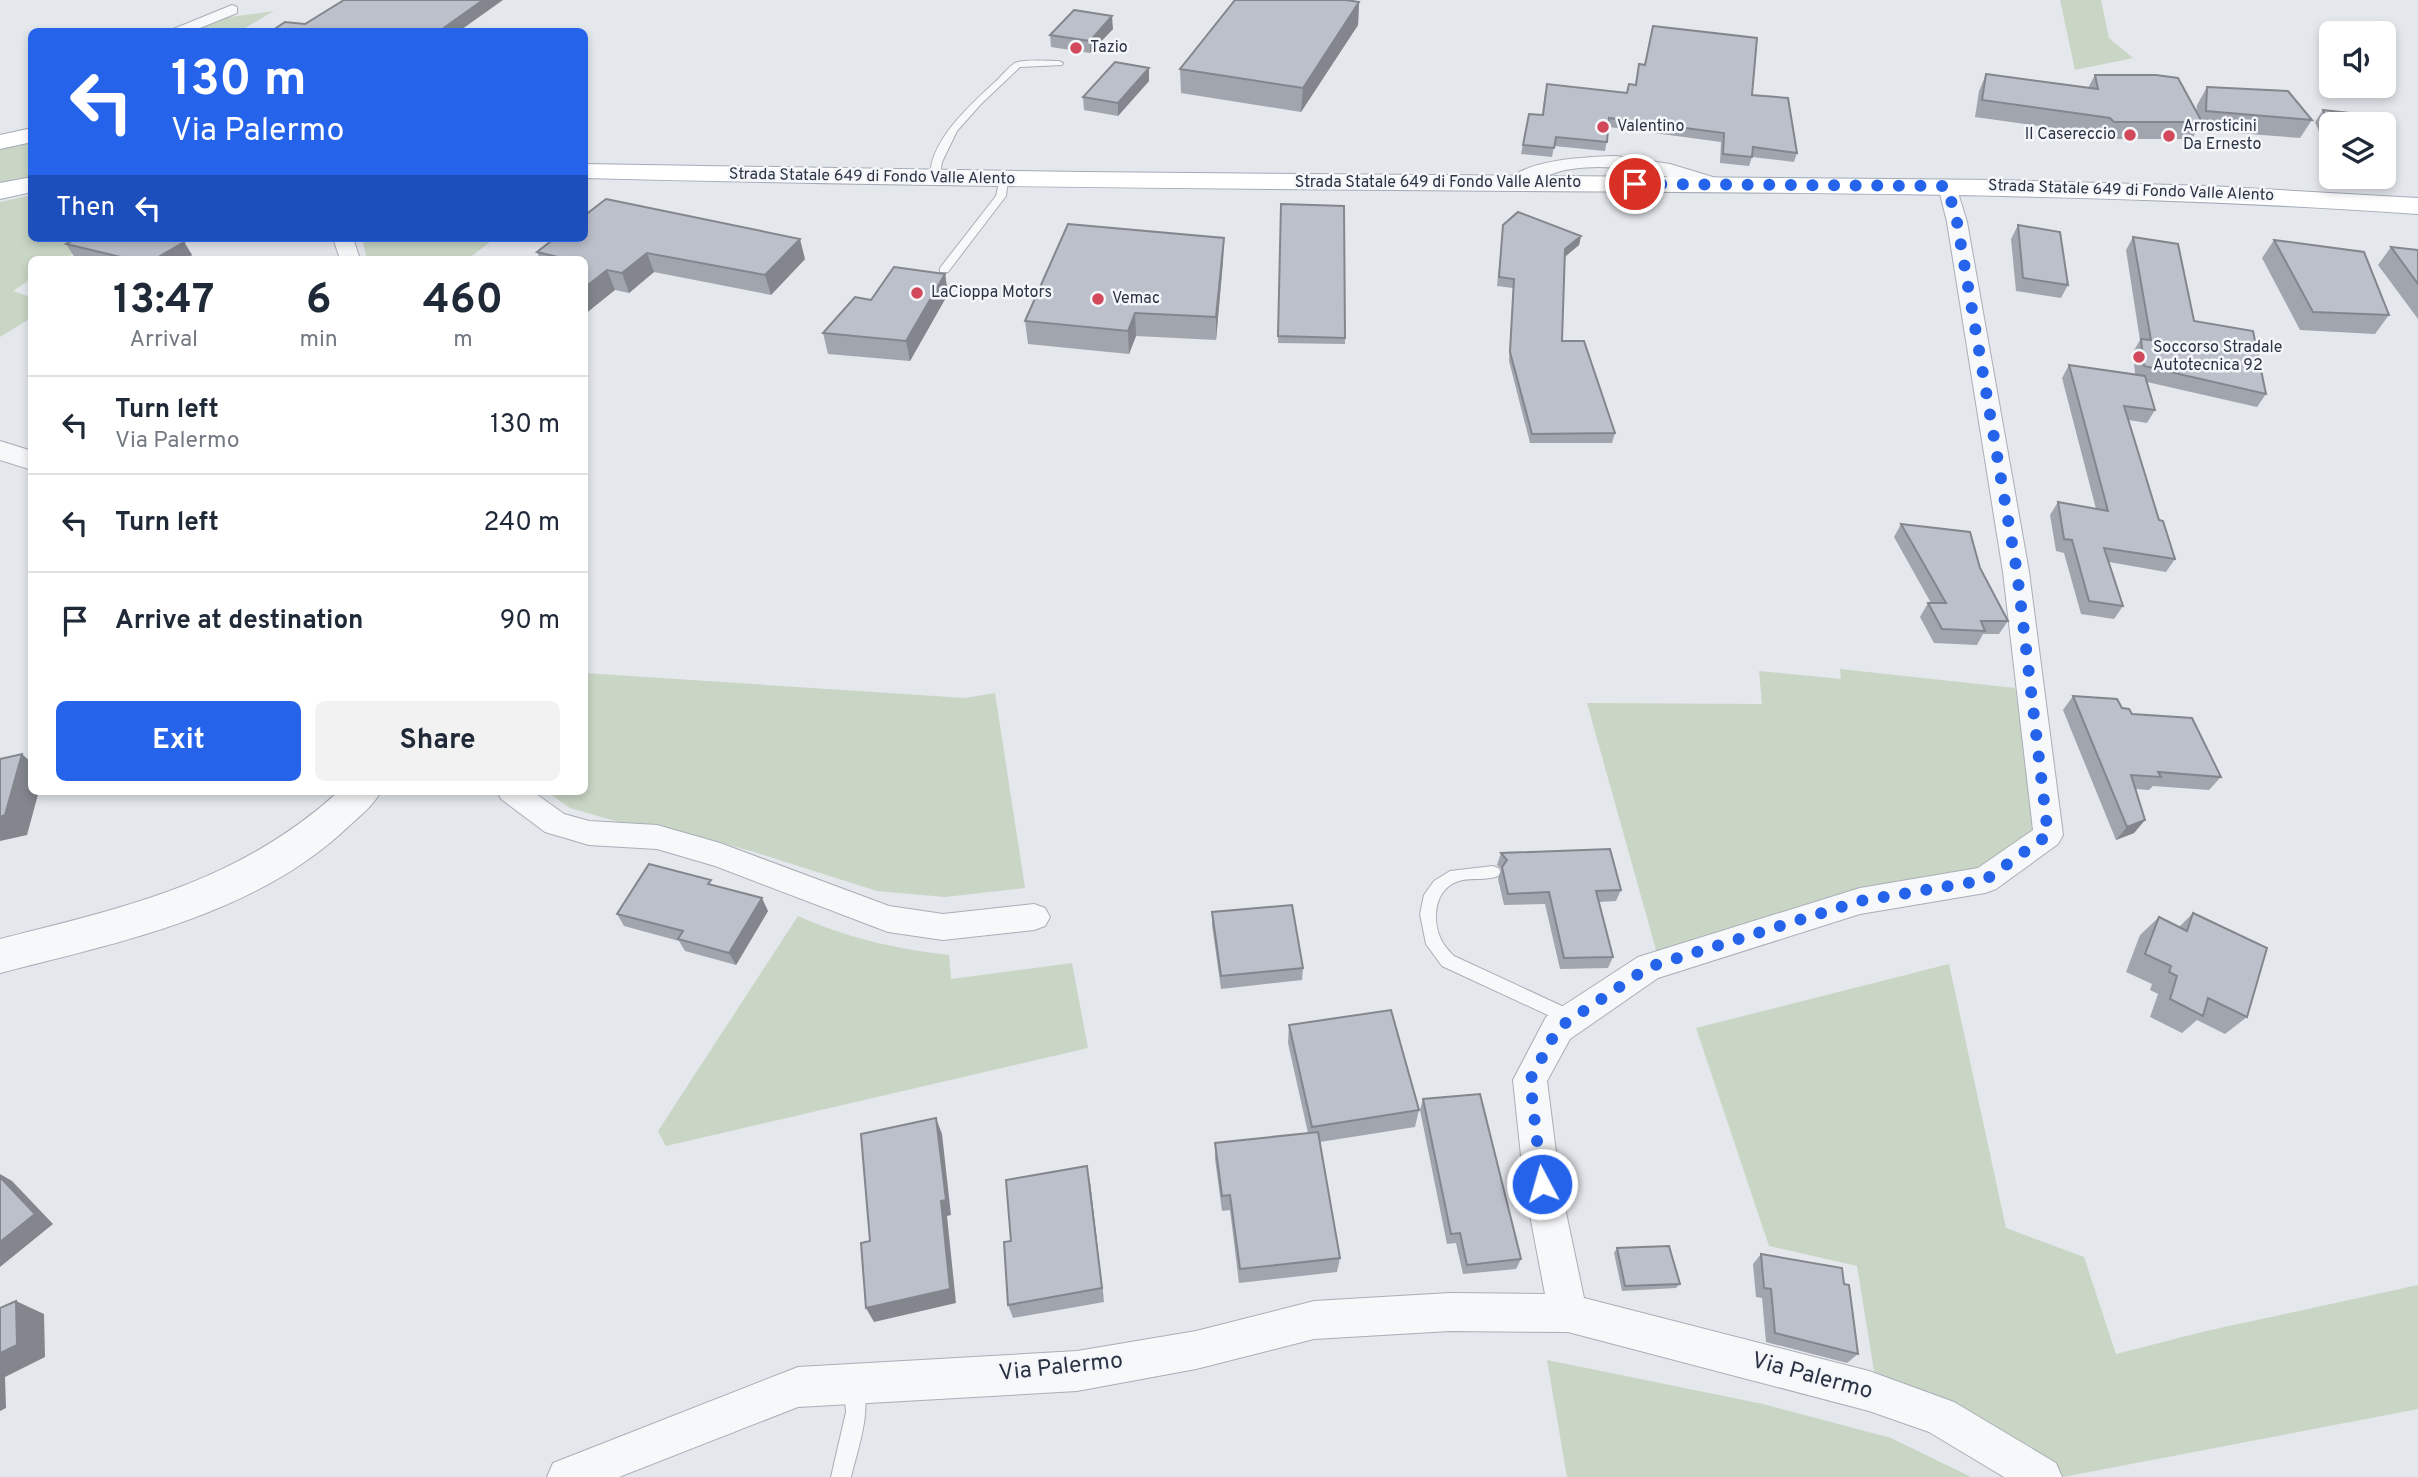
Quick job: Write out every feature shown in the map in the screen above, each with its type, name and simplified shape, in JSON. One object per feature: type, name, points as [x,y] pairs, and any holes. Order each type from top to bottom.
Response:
[{"type":"main road","name":"Strada Statale 649 di Fondo Valle Alento","points":[[588,171],[1003,180],[1947,186],[2294,196],[2418,206]]},
{"type":"street","points":[[185,28],[232,10]]},
{"type":"street","points":[[1568,1313],[1542,1184],[1530,1080],[1558,1028],[1649,967],[1860,901],[1985,880],[2048,835],[2017,572],[1957,222],[1947,186]]},
{"type":"street","points":[[0,450],[28,460]]},
{"type":"street","points":[[0,956],[164,914],[237,884],[290,852],[343,812],[359,795]]},
{"type":"street","points":[[516,795],[555,824],[589,833],[657,837],[720,855],[888,919],[943,927],[1034,917]]},
{"type":"street","name":"Via Palermo","points":[[567,1477],[798,1387],[1077,1371],[1196,1350],[1314,1320],[1450,1312],[1568,1313],[1869,1391],[1940,1416],[2042,1477]]},
{"type":"lane","points":[[934,179],[935,162],[946,139],[1018,65],[1059,63]]},
{"type":"lane","points":[[944,270],[1001,196],[1003,180]]},
{"type":"lane","points":[[1493,872],[1455,875],[1439,886],[1429,900],[1428,914],[1434,944],[1448,961],[1572,1018]]},
{"type":"lane","points":[[841,1477],[856,1412],[854,1383]]},
{"type":"green space","points":[[2060,0],[2101,0],[2109,38],[2133,58],[2075,70]]},
{"type":"green space","points":[[274,11],[245,28],[197,28],[222,18]]},
{"type":"green space","points":[[28,143],[28,178],[0,183],[0,149]]},
{"type":"green space","points":[[28,196],[28,242],[92,242],[69,256],[28,256],[28,281],[13,291],[28,296],[28,320],[0,337],[0,202]]},
{"type":"green space","points":[[363,242],[490,242],[472,256],[366,256]]},
{"type":"green space","points":[[1840,669],[2015,688],[2040,837],[1978,879],[1658,957],[1587,703],[1762,704],[1759,671],[1841,679]]},
{"type":"green space","points":[[588,673],[965,698],[995,693],[1025,888],[945,897],[877,891],[660,826],[619,822],[570,808],[552,795],[588,795]]},
{"type":"green space","points":[[798,916],[872,942],[949,955],[951,979],[1072,963],[1088,1048],[666,1146],[658,1131]]},
{"type":"green space","points":[[1949,964],[2006,1228],[2084,1257],[2116,1354],[2206,1331],[2418,1285],[2418,1409],[2063,1477],[1874,1371],[1857,1266],[1769,1246],[1696,1028]]},
{"type":"green space","points":[[1547,1360],[1763,1404],[1891,1438],[1971,1477],[1567,1477]]},
{"type":"building","points":[[344,0],[483,0],[444,28],[276,28],[285,22],[305,24]]},
{"type":"building","points":[[1235,0],[1359,2],[1303,88],[1180,69]]},
{"type":"building","points":[[1074,10],[1112,16],[1090,41],[1050,35]]},
{"type":"building","points":[[1653,26],[1757,38],[1752,95],[1788,98],[1797,153],[1753,147],[1752,157],[1723,154],[1724,133],[1609,118],[1607,142],[1556,137],[1554,148],[1523,145],[1529,114],[1543,115],[1547,84],[1627,93],[1629,84],[1636,85],[1639,64],[1645,65]]},
{"type":"building","points":[[1115,62],[1149,68],[1118,103],[1083,97]]},
{"type":"building","points":[[1986,74],[2098,89],[2095,75],[2156,75],[2178,78],[2202,122],[2114,122],[2110,118],[1982,100]]},
{"type":"building","points":[[2207,87],[2288,91],[2312,120],[2206,111]]},
{"type":"building","points":[[606,199],[800,239],[765,275],[647,253],[622,273],[607,270],[588,285],[588,256],[554,256],[537,252],[550,242],[588,242],[588,213]]},
{"type":"building","points":[[1281,204],[1344,206],[1345,338],[1278,336]]},
{"type":"building","points":[[1518,212],[1581,236],[1565,249],[1562,341],[1584,341],[1615,433],[1532,434],[1510,352],[1514,279],[1499,277],[1503,225]]},
{"type":"building","points":[[1068,224],[1224,238],[1216,317],[1135,313],[1128,331],[1025,321]]},
{"type":"building","points":[[2018,225],[2060,232],[2068,285],[2023,278]]},
{"type":"building","points":[[2133,237],[2178,244],[2194,321],[2253,331],[2266,394],[2144,366],[2141,339],[2151,340]]},
{"type":"building","points":[[2274,240],[2364,252],[2389,315],[2313,312]]},
{"type":"building","points":[[184,242],[160,256],[116,256],[66,244]]},
{"type":"building","points":[[2391,247],[2418,250],[2418,284]]},
{"type":"building","points":[[894,267],[945,274],[906,341],[823,333],[855,297],[871,300]]},
{"type":"building","points":[[2069,365],[2145,376],[2155,410],[2124,406],[2159,520],[2163,521],[2175,559],[2104,548],[2123,606],[2089,601],[2072,540],[2064,539],[2058,502],[2108,511]]},
{"type":"building","points":[[1901,524],[1970,532],[1980,568],[2008,621],[1981,621],[1985,631],[1942,629],[1928,603],[1946,603]]},
{"type":"building","points":[[2073,696],[2117,699],[2122,708],[2129,709],[2132,714],[2192,718],[2221,777],[2158,772],[2161,777],[2131,775],[2145,820],[2127,827]]},
{"type":"building","points":[[22,754],[5,815],[0,817],[0,759]]},
{"type":"building","points":[[1610,849],[1621,890],[1596,891],[1613,957],[1564,958],[1549,892],[1508,894],[1502,867],[1507,860],[1501,853]]},
{"type":"building","points":[[649,864],[711,880],[708,884],[762,898],[729,953],[678,939],[683,931],[617,914]]},
{"type":"building","points":[[1292,905],[1303,968],[1221,976],[1212,912]]},
{"type":"building","points":[[2193,913],[2267,948],[2247,1017],[2208,998],[2203,1016],[2170,999],[2177,976],[2169,972],[2171,966],[2145,954],[2159,917],[2187,931]]},
{"type":"building","points":[[1391,1010],[1419,1110],[1312,1127],[1289,1025]]},
{"type":"building","points":[[1480,1094],[1521,1259],[1467,1265],[1460,1233],[1451,1234],[1423,1099]]},
{"type":"building","points":[[936,1118],[946,1200],[941,1201],[950,1289],[866,1308],[861,1243],[870,1241],[861,1134]]},
{"type":"building","points":[[1318,1132],[1340,1258],[1240,1269],[1230,1195],[1222,1196],[1215,1143]]},
{"type":"building","points":[[1087,1166],[1102,1288],[1008,1305],[1004,1242],[1011,1241],[1006,1180]]},
{"type":"building","points":[[0,1177],[35,1214],[0,1242]]},
{"type":"building","points":[[1669,1246],[1680,1284],[1625,1286],[1617,1248]]},
{"type":"building","points":[[1761,1254],[1842,1268],[1844,1284],[1849,1285],[1858,1354],[1775,1333],[1771,1289],[1764,1288]]},
{"type":"building","points":[[16,1301],[17,1345],[0,1353],[0,1308]]},
{"type":"place","name":"Tazio","points":[[1076,48]]},
{"type":"place","name":"Valentino","points":[[1603,127]]},
{"type":"place","name":"Il Casereccio","points":[[2130,135]]},
{"type":"place","name":"Arrosticini Da Ernesto","points":[[2169,136]]},
{"type":"place","name":"LaCioppa Motors","points":[[917,293]]},
{"type":"place","name":"Vemac","points":[[1098,299]]},
{"type":"place","name":"Soccorso Stradale Autotecnica 92","points":[[2139,357]]},
{"type":"route","points":[[1542,1184],[1530,1080],[1558,1028],[1649,967],[1743,940],[1860,901],[1985,880],[2048,835],[2017,572],[1957,222],[1947,186],[1635,184]]}]
